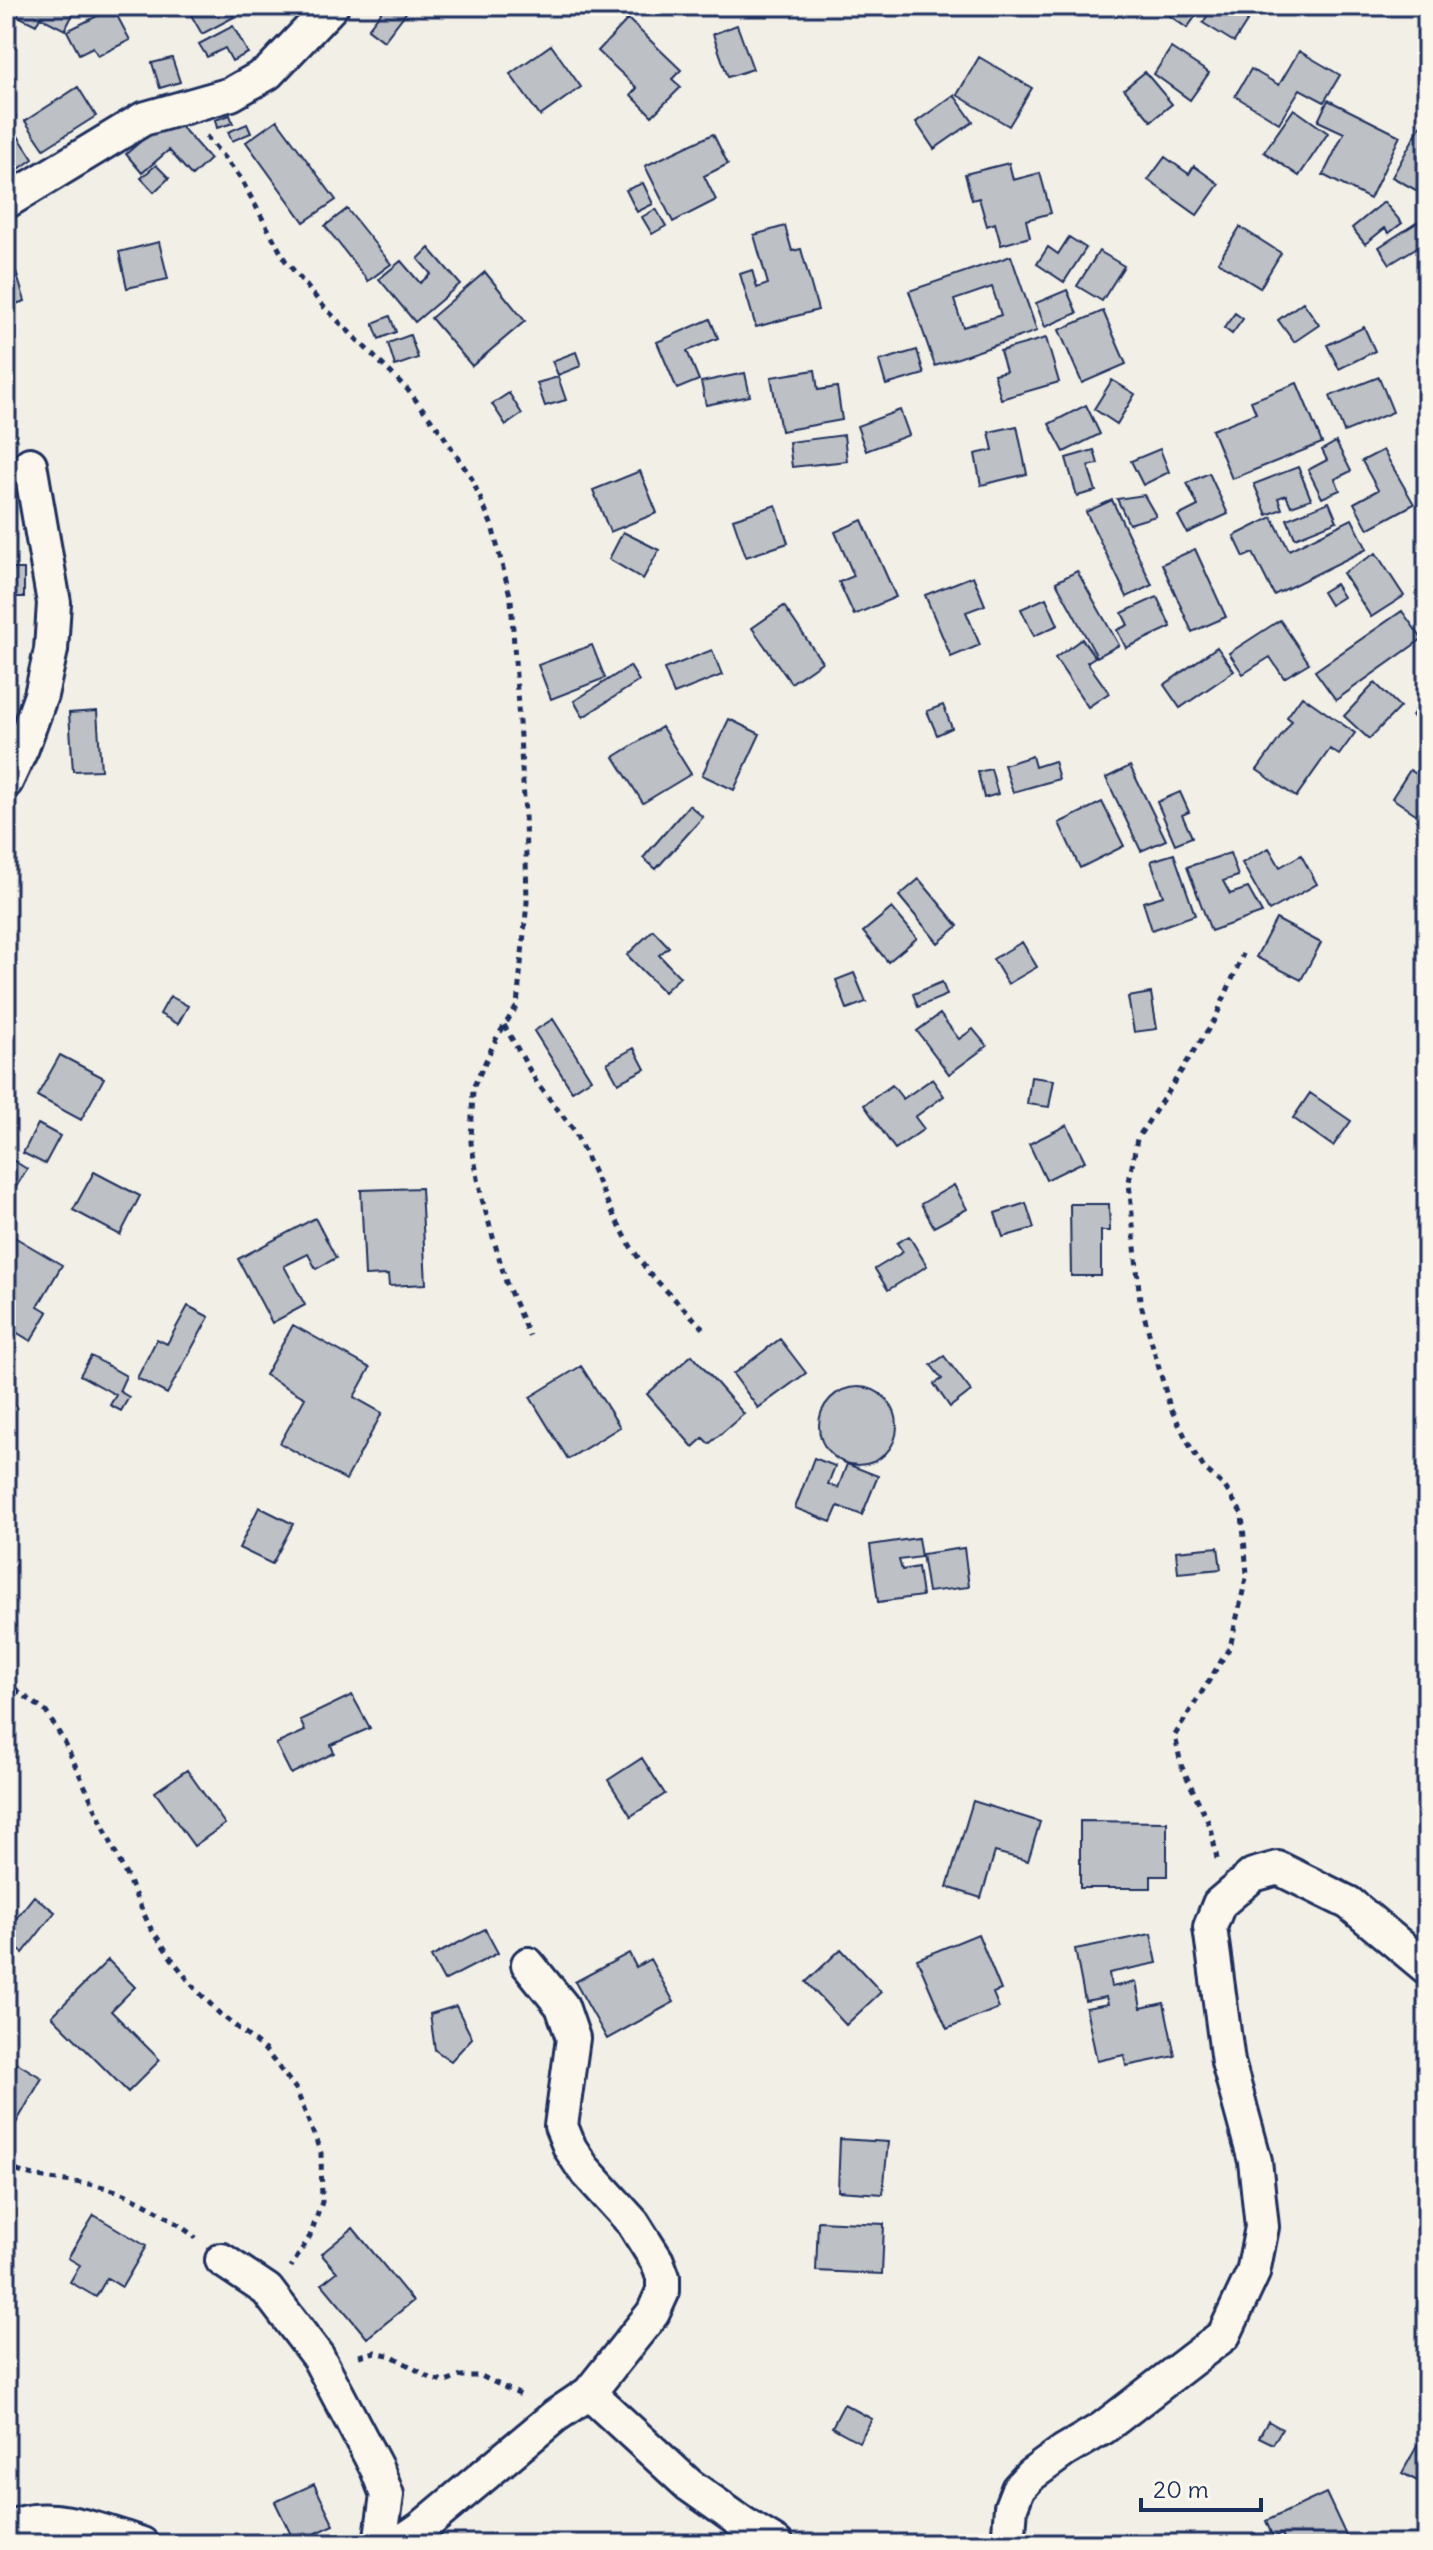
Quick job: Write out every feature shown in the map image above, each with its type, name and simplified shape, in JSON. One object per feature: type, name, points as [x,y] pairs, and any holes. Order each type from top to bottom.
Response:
[{"type":"street","points":[[6,202],[143,119],[231,94],[268,73],[332,6]]},
{"type":"street","points":[[6,782],[41,695],[52,635],[54,603],[30,464]]},
{"type":"street","points":[[1010,2544],[1011,2507],[1018,2489],[1064,2451],[1103,2428],[1224,2335],[1253,2273],[1262,2227],[1255,2161],[1228,2062],[1210,1927],[1219,1904],[1253,1875],[1278,1868],[1349,1903],[1427,1968]]},
{"type":"street","points":[[398,2544],[555,2416],[589,2393],[653,2313],[663,2291],[663,2277],[633,2223],[583,2168],[570,2148],[561,2126],[573,2038],[562,2006],[528,1964]]},
{"type":"street","points":[[222,2260],[267,2290],[318,2357],[387,2495],[380,2544]]},
{"type":"street","points":[[589,2393],[689,2485],[777,2544]]},
{"type":"street","points":[[6,2531],[13,2526],[41,2519],[101,2530],[142,2544]]},
{"type":"path","points":[[182,108],[240,177],[285,260],[323,306],[407,389],[441,432],[472,479],[492,526],[511,599],[527,902],[517,1006],[504,1025],[473,1088],[471,1143],[482,1199],[506,1282],[529,1336]]},
{"type":"path","points":[[1225,1899],[1211,1828],[1181,1765],[1175,1735],[1230,1647],[1247,1574],[1242,1514],[1225,1487],[1204,1468],[1170,1407],[1140,1301],[1129,1182],[1137,1139],[1215,1019],[1243,954]]},
{"type":"path","points":[[504,1025],[537,1083],[574,1130],[631,1247],[649,1273],[706,1331]]},
{"type":"path","points":[[6,1682],[46,1712],[64,1741],[150,1927],[172,1959],[219,2013],[265,2050],[296,2089],[321,2153],[322,2202],[310,2236],[292,2266],[267,2290]]},
{"type":"path","points":[[6,2165],[32,2176],[106,2187],[145,2203],[222,2260]]},
{"type":"path","points":[[326,2372],[353,2357],[375,2352],[392,2356],[434,2380],[446,2382],[461,2376],[481,2376],[555,2416]]},
{"type":"building","points":[[20,6],[67,6],[75,10],[65,30],[40,17],[36,25],[16,15]]},
{"type":"building","points":[[199,6],[229,6],[234,17],[202,34],[191,15],[201,10]]},
{"type":"building","points":[[386,6],[411,6],[384,41],[368,29]]},
{"type":"building","points":[[522,6],[553,6],[525,14]]},
{"type":"building","points":[[1156,6],[1203,6],[1187,28]]},
{"type":"building","points":[[1213,6],[1257,6],[1234,42],[1203,23]]},
{"type":"building","points":[[113,8],[130,40],[98,56],[93,47],[79,54],[67,31]]},
{"type":"building","points":[[628,19],[681,70],[672,79],[681,87],[652,116],[631,95],[637,88],[598,51]]},
{"type":"building","points":[[737,25],[753,69],[728,77],[713,34]]},
{"type":"building","points":[[233,26],[248,53],[232,61],[225,48],[207,57],[199,44]]},
{"type":"building","points":[[551,45],[581,87],[540,116],[510,74]]},
{"type":"building","points":[[1171,48],[1209,73],[1190,100],[1154,74]]},
{"type":"building","points":[[1299,51],[1340,75],[1324,102],[1300,89],[1279,123],[1235,96],[1251,69],[1279,85]]},
{"type":"building","points":[[979,57],[1032,88],[1009,126],[957,95]]},
{"type":"building","points":[[172,58],[180,82],[160,88],[152,63]]},
{"type":"building","points":[[1145,72],[1172,104],[1151,121],[1124,89]]},
{"type":"building","points":[[78,87],[96,116],[44,149],[25,121]]},
{"type":"building","points":[[954,95],[973,122],[934,149],[916,122]]},
{"type":"building","points":[[1328,100],[1400,136],[1370,199],[1323,175],[1344,133],[1318,121]]},
{"type":"building","points":[[6,102],[16,116],[6,123]]},
{"type":"building","points":[[1294,109],[1328,133],[1299,176],[1264,152]]},
{"type":"building","points":[[1427,114],[1427,196],[1392,177]]},
{"type":"building","points":[[171,115],[210,159],[192,176],[169,150],[142,173],[126,154]]},
{"type":"building","points":[[230,115],[233,123],[217,128],[215,120]]},
{"type":"building","points":[[277,120],[336,200],[304,222],[246,142]]},
{"type":"building","points":[[247,124],[251,133],[232,141],[228,132]]},
{"type":"building","points":[[16,133],[33,159],[6,178],[6,139]]},
{"type":"building","points":[[713,134],[728,164],[704,176],[716,200],[673,222],[645,166]]},
{"type":"building","points":[[1165,157],[1189,174],[1194,166],[1219,184],[1197,215],[1148,180]]},
{"type":"building","points":[[1009,163],[1013,180],[1040,173],[1051,213],[1026,220],[1030,237],[1001,245],[995,223],[987,226],[979,198],[972,200],[965,174]]},
{"type":"building","points":[[156,165],[169,178],[154,192],[141,178]]},
{"type":"building","points":[[643,183],[653,204],[637,212],[626,190]]},
{"type":"building","points":[[1384,202],[1402,223],[1389,233],[1385,228],[1365,244],[1352,228]]},
{"type":"building","points":[[347,209],[391,264],[368,281],[325,226]]},
{"type":"building","points":[[656,209],[666,226],[652,234],[642,217]]},
{"type":"building","points":[[1418,222],[1427,241],[1390,264],[1379,247]]},
{"type":"building","points":[[785,226],[792,251],[801,249],[818,310],[756,327],[740,274],[752,270],[757,288],[768,284],[754,235]]},
{"type":"building","points":[[1240,227],[1281,253],[1260,288],[1218,262]]},
{"type":"building","points":[[1069,237],[1086,248],[1064,282],[1037,264],[1048,247],[1058,254]]},
{"type":"building","points":[[159,242],[168,279],[127,288],[119,252]]},
{"type":"building","points":[[429,248],[460,284],[415,322],[379,279],[401,261],[420,283],[431,274],[418,259]]},
{"type":"building","points":[[1099,251],[1124,266],[1102,301],[1077,286]]},
{"type":"building","points":[[1011,256],[1037,331],[935,366],[909,291]],"holes":[[[992,287],[1001,315],[963,327],[954,300]]]},
{"type":"building","points":[[16,272],[25,301],[6,307],[6,275]]},
{"type":"building","points":[[485,272],[525,321],[472,366],[431,318]]},
{"type":"building","points":[[1067,290],[1077,313],[1045,327],[1036,303]]},
{"type":"building","points":[[1303,302],[1319,325],[1294,342],[1278,320]]},
{"type":"building","points":[[1103,311],[1126,364],[1082,383],[1059,330]]},
{"type":"building","points":[[1235,313],[1243,319],[1232,334],[1224,328]]},
{"type":"building","points":[[390,316],[396,332],[379,339],[373,323]]},
{"type":"building","points":[[710,319],[718,338],[687,351],[699,380],[677,389],[657,342]]},
{"type":"building","points":[[1364,327],[1375,351],[1339,369],[1327,345]]},
{"type":"building","points":[[410,335],[418,358],[395,366],[388,343]]},
{"type":"building","points":[[1046,338],[1059,382],[1001,399],[994,374],[1006,371],[1000,351]]},
{"type":"building","points":[[917,350],[924,374],[886,385],[879,361]]},
{"type":"building","points":[[576,352],[581,366],[558,375],[552,361]]},
{"type":"building","points":[[815,370],[818,390],[837,387],[842,420],[781,431],[771,377]]},
{"type":"building","points":[[745,373],[750,396],[706,405],[701,382]]},
{"type":"building","points":[[558,377],[566,400],[545,406],[537,383]]},
{"type":"building","points":[[1379,377],[1393,412],[1344,432],[1330,396]]},
{"type":"building","points":[[1112,380],[1135,394],[1117,424],[1094,409]]},
{"type":"building","points":[[1297,383],[1322,443],[1232,479],[1212,430],[1256,413],[1251,401]]},
{"type":"building","points":[[509,393],[522,414],[506,425],[492,404]]},
{"type":"building","points":[[1086,405],[1100,434],[1064,452],[1049,424]]},
{"type":"building","points":[[900,410],[909,435],[866,451],[857,426]]},
{"type":"building","points":[[1017,426],[1027,474],[981,485],[975,454],[993,450],[989,432]]},
{"type":"building","points":[[844,435],[847,461],[792,467],[789,442]]},
{"type":"building","points":[[1336,442],[1351,471],[1335,479],[1340,490],[1322,498],[1308,470],[1327,460],[1322,450]]},
{"type":"building","points":[[1160,449],[1169,472],[1143,485],[1131,461]]},
{"type":"building","points":[[1094,450],[1098,464],[1088,466],[1096,491],[1077,496],[1066,458]]},
{"type":"building","points":[[1383,450],[1414,504],[1368,529],[1354,503],[1378,490],[1362,461]]},
{"type":"building","points":[[1298,467],[1311,499],[1291,506],[1286,495],[1278,498],[1282,509],[1267,515],[1254,484]]},
{"type":"building","points":[[640,471],[657,513],[610,532],[593,490]]},
{"type":"building","points":[[1209,473],[1228,514],[1187,533],[1178,516],[1198,506],[1187,483]]},
{"type":"building","points":[[1144,495],[1156,516],[1129,524],[1117,499]]},
{"type":"building","points":[[1112,500],[1152,585],[1127,597],[1086,512]]},
{"type":"building","points":[[1329,502],[1337,521],[1295,538],[1287,519]]},
{"type":"building","points":[[776,505],[788,543],[746,557],[733,519]]},
{"type":"building","points":[[1272,517],[1289,550],[1352,519],[1367,549],[1274,595],[1253,553],[1244,557],[1234,536]]},
{"type":"building","points":[[862,520],[896,597],[854,615],[839,582],[854,576],[835,532]]},
{"type":"building","points":[[623,532],[659,550],[643,579],[609,559]]},
{"type":"building","points":[[1195,549],[1226,617],[1192,632],[1162,564]]},
{"type":"building","points":[[1376,553],[1404,596],[1371,617],[1343,573]]},
{"type":"building","points":[[6,569],[24,569],[24,597],[6,597]]},
{"type":"building","points":[[1077,571],[1119,645],[1097,657],[1056,582]]},
{"type":"building","points":[[973,576],[985,605],[966,612],[980,645],[951,657],[925,595]]},
{"type":"building","points":[[1335,584],[1343,597],[1330,605],[1322,592]]},
{"type":"building","points":[[1157,597],[1171,627],[1126,648],[1117,630],[1128,625],[1122,613]]},
{"type":"building","points":[[1046,598],[1058,625],[1034,636],[1021,609]]},
{"type":"building","points":[[784,606],[822,662],[791,683],[752,628]]},
{"type":"building","points":[[1402,611],[1422,639],[1336,700],[1315,671]]},
{"type":"building","points":[[1280,620],[1309,663],[1284,678],[1270,657],[1243,674],[1229,653]]},
{"type":"building","points":[[1082,639],[1095,657],[1087,662],[1109,693],[1088,707],[1055,658]]},
{"type":"building","points":[[592,645],[605,678],[551,699],[538,665]]},
{"type":"building","points":[[1217,647],[1234,671],[1180,708],[1164,685]]},
{"type":"building","points":[[712,650],[722,675],[674,694],[664,669]]},
{"type":"building","points":[[630,666],[639,681],[583,717],[574,701]]},
{"type":"building","points":[[1375,683],[1400,707],[1369,739],[1344,716]]},
{"type":"building","points":[[1427,690],[1427,725],[1412,716]]},
{"type":"building","points":[[1302,696],[1355,733],[1339,755],[1330,749],[1296,797],[1257,770],[1292,721],[1287,717]]},
{"type":"building","points":[[943,705],[952,728],[937,735],[927,711]]},
{"type":"building","points":[[97,711],[101,770],[73,771],[69,713]]},
{"type":"building","points":[[729,719],[760,734],[734,790],[702,775]]},
{"type":"building","points":[[662,727],[691,774],[643,803],[614,757]]},
{"type":"building","points":[[1032,756],[1035,767],[1054,761],[1059,779],[1013,792],[1004,765]]},
{"type":"building","points":[[1130,766],[1166,840],[1141,851],[1106,778]]},
{"type":"building","points":[[991,769],[998,794],[984,798],[978,772]]},
{"type":"building","points":[[1410,770],[1427,781],[1426,821],[1392,798]]},
{"type":"building","points":[[1180,792],[1189,812],[1182,815],[1192,837],[1175,844],[1157,802]]},
{"type":"building","points":[[1102,802],[1124,846],[1080,868],[1059,823]]},
{"type":"building","points":[[689,805],[703,817],[656,869],[643,858]]},
{"type":"building","points":[[1269,848],[1280,867],[1301,855],[1317,884],[1269,911],[1242,863]]},
{"type":"building","points":[[1230,853],[1238,876],[1223,881],[1230,894],[1248,888],[1262,913],[1211,931],[1187,867]]},
{"type":"building","points":[[1174,854],[1195,915],[1152,930],[1143,902],[1163,896],[1151,861]]},
{"type":"building","points":[[919,879],[958,926],[938,943],[899,896]]},
{"type":"building","points":[[892,908],[917,938],[888,962],[863,932]]},
{"type":"building","points":[[1276,919],[1321,943],[1301,980],[1256,957]]},
{"type":"building","points":[[653,930],[669,947],[659,955],[680,977],[664,992],[627,955]]},
{"type":"building","points":[[1022,942],[1037,967],[1008,984],[993,959]]},
{"type":"building","points":[[854,973],[866,1002],[847,1009],[836,980]]},
{"type":"building","points":[[942,982],[947,995],[918,1007],[913,994]]},
{"type":"building","points":[[1151,993],[1157,1029],[1134,1032],[1128,997]]},
{"type":"building","points":[[170,996],[188,1006],[178,1024],[160,1014]]},
{"type":"building","points":[[940,1014],[959,1039],[973,1029],[987,1046],[949,1074],[917,1031]]},
{"type":"building","points":[[553,1019],[591,1079],[572,1091],[534,1031]]},
{"type":"building","points":[[634,1048],[645,1069],[618,1083],[607,1063]]},
{"type":"building","points":[[60,1055],[104,1078],[81,1120],[37,1096]]},
{"type":"building","points":[[1031,1077],[1054,1080],[1049,1107],[1027,1104]]},
{"type":"building","points":[[932,1079],[944,1096],[915,1117],[924,1129],[895,1149],[864,1105],[892,1085],[903,1099]]},
{"type":"building","points":[[1310,1093],[1351,1121],[1333,1146],[1293,1118]]},
{"type":"building","points":[[38,1124],[60,1136],[45,1164],[23,1153]]},
{"type":"building","points":[[1067,1125],[1085,1161],[1046,1180],[1029,1144]]},
{"type":"building","points":[[6,1156],[27,1169],[13,1192],[6,1188]]},
{"type":"building","points":[[94,1172],[140,1196],[120,1235],[73,1210]]},
{"type":"building","points":[[954,1185],[967,1209],[934,1227],[921,1204]]},
{"type":"building","points":[[421,1188],[426,1284],[389,1286],[388,1275],[365,1276],[361,1190]]},
{"type":"building","points":[[1026,1203],[1034,1228],[1003,1237],[995,1213]]},
{"type":"building","points":[[1070,1204],[1109,1204],[1110,1231],[1101,1231],[1101,1276],[1071,1276]]},
{"type":"building","points":[[315,1218],[336,1258],[316,1269],[308,1254],[284,1266],[305,1305],[272,1323],[238,1259]]},
{"type":"building","points":[[11,1235],[62,1265],[38,1306],[48,1312],[31,1341],[6,1326],[6,1243]]},
{"type":"building","points":[[909,1236],[927,1266],[888,1290],[875,1269],[903,1252],[897,1243]]},
{"type":"building","points":[[188,1306],[209,1317],[167,1394],[137,1378],[157,1339],[167,1344]]},
{"type":"building","points":[[293,1325],[370,1368],[354,1397],[382,1413],[346,1480],[280,1443],[305,1398],[265,1375]]},
{"type":"building","points":[[780,1339],[806,1373],[758,1408],[733,1374]]},
{"type":"building","points":[[692,1355],[744,1414],[709,1444],[703,1438],[693,1447],[647,1394]]},
{"type":"building","points":[[91,1356],[126,1376],[119,1391],[129,1397],[121,1411],[110,1405],[116,1395],[80,1375]]},
{"type":"building","points":[[944,1356],[971,1391],[950,1407],[934,1384],[942,1379],[931,1365]]},
{"type":"building","points":[[581,1366],[620,1427],[568,1459],[530,1397]]},
{"type":"building","points":[[858,1387],[873,1390],[885,1399],[894,1411],[897,1426],[894,1441],[885,1453],[873,1462],[858,1465],[843,1462],[831,1453],[822,1441],[819,1426],[822,1411],[831,1399],[843,1390]]},
{"type":"building","points":[[814,1458],[835,1466],[828,1484],[838,1488],[847,1464],[878,1476],[862,1515],[838,1506],[831,1522],[795,1508]]},
{"type":"building","points":[[259,1507],[293,1524],[272,1564],[239,1548]]},
{"type":"building","points":[[918,1538],[921,1557],[899,1560],[902,1570],[918,1567],[922,1596],[878,1602],[870,1545]]},
{"type":"building","points":[[1218,1547],[1221,1569],[1178,1573],[1176,1551]]},
{"type":"building","points":[[964,1548],[969,1587],[928,1592],[922,1554]]},
{"type":"building","points":[[352,1695],[370,1728],[331,1745],[334,1753],[291,1774],[276,1744],[305,1731],[300,1720]]},
{"type":"building","points":[[642,1758],[665,1794],[631,1816],[608,1780]]},
{"type":"building","points":[[187,1770],[225,1824],[194,1846],[155,1792]]},
{"type":"building","points":[[973,1801],[1040,1822],[1028,1861],[995,1852],[981,1898],[947,1887]]},
{"type":"building","points":[[1080,1821],[1167,1822],[1167,1876],[1151,1876],[1151,1888],[1080,1888]]},
{"type":"building","points":[[34,1896],[55,1912],[23,1953],[6,1939],[6,1931]]},
{"type":"building","points":[[485,1929],[498,1953],[444,1981],[431,1957]]},
{"type":"building","points":[[978,1934],[1001,1990],[993,1993],[999,2008],[947,2029],[917,1959]]},
{"type":"building","points":[[1151,1934],[1157,1963],[1109,1973],[1111,1987],[1136,1982],[1141,2008],[1164,2003],[1175,2056],[1126,2066],[1124,2055],[1097,2061],[1086,2008],[1108,2004],[1106,1997],[1085,2001],[1075,1949]]},
{"type":"building","points":[[841,1949],[881,1992],[846,2025],[806,1982]]},
{"type":"building","points":[[629,1953],[636,1967],[650,1959],[674,2002],[607,2039],[575,1982]]},
{"type":"building","points":[[108,1960],[135,1987],[111,2011],[160,2060],[128,2092],[52,2016]]},
{"type":"building","points":[[456,2006],[472,2038],[451,2061],[435,2050],[430,2014]]},
{"type":"building","points":[[17,2063],[42,2078],[16,2123],[6,2117],[6,2083]]},
{"type":"building","points":[[840,2139],[888,2142],[883,2194],[838,2191]]},
{"type":"building","points":[[94,2215],[146,2246],[122,2287],[107,2278],[96,2297],[70,2282],[80,2265],[68,2258]]},
{"type":"building","points":[[818,2221],[884,2224],[882,2274],[816,2271]]},
{"type":"building","points":[[353,2228],[413,2301],[367,2338],[322,2284],[337,2272],[321,2254]]},
{"type":"building","points":[[844,2404],[872,2419],[859,2442],[832,2427]]},
{"type":"building","points":[[1268,2421],[1282,2429],[1273,2444],[1259,2437]]},
{"type":"building","points":[[1427,2428],[1427,2486],[1402,2473]]},
{"type":"building","points":[[314,2484],[334,2525],[295,2543],[275,2502]]},
{"type":"building","points":[[1326,2493],[1350,2544],[1286,2544],[1282,2534],[1273,2538],[1266,2521]]}]
